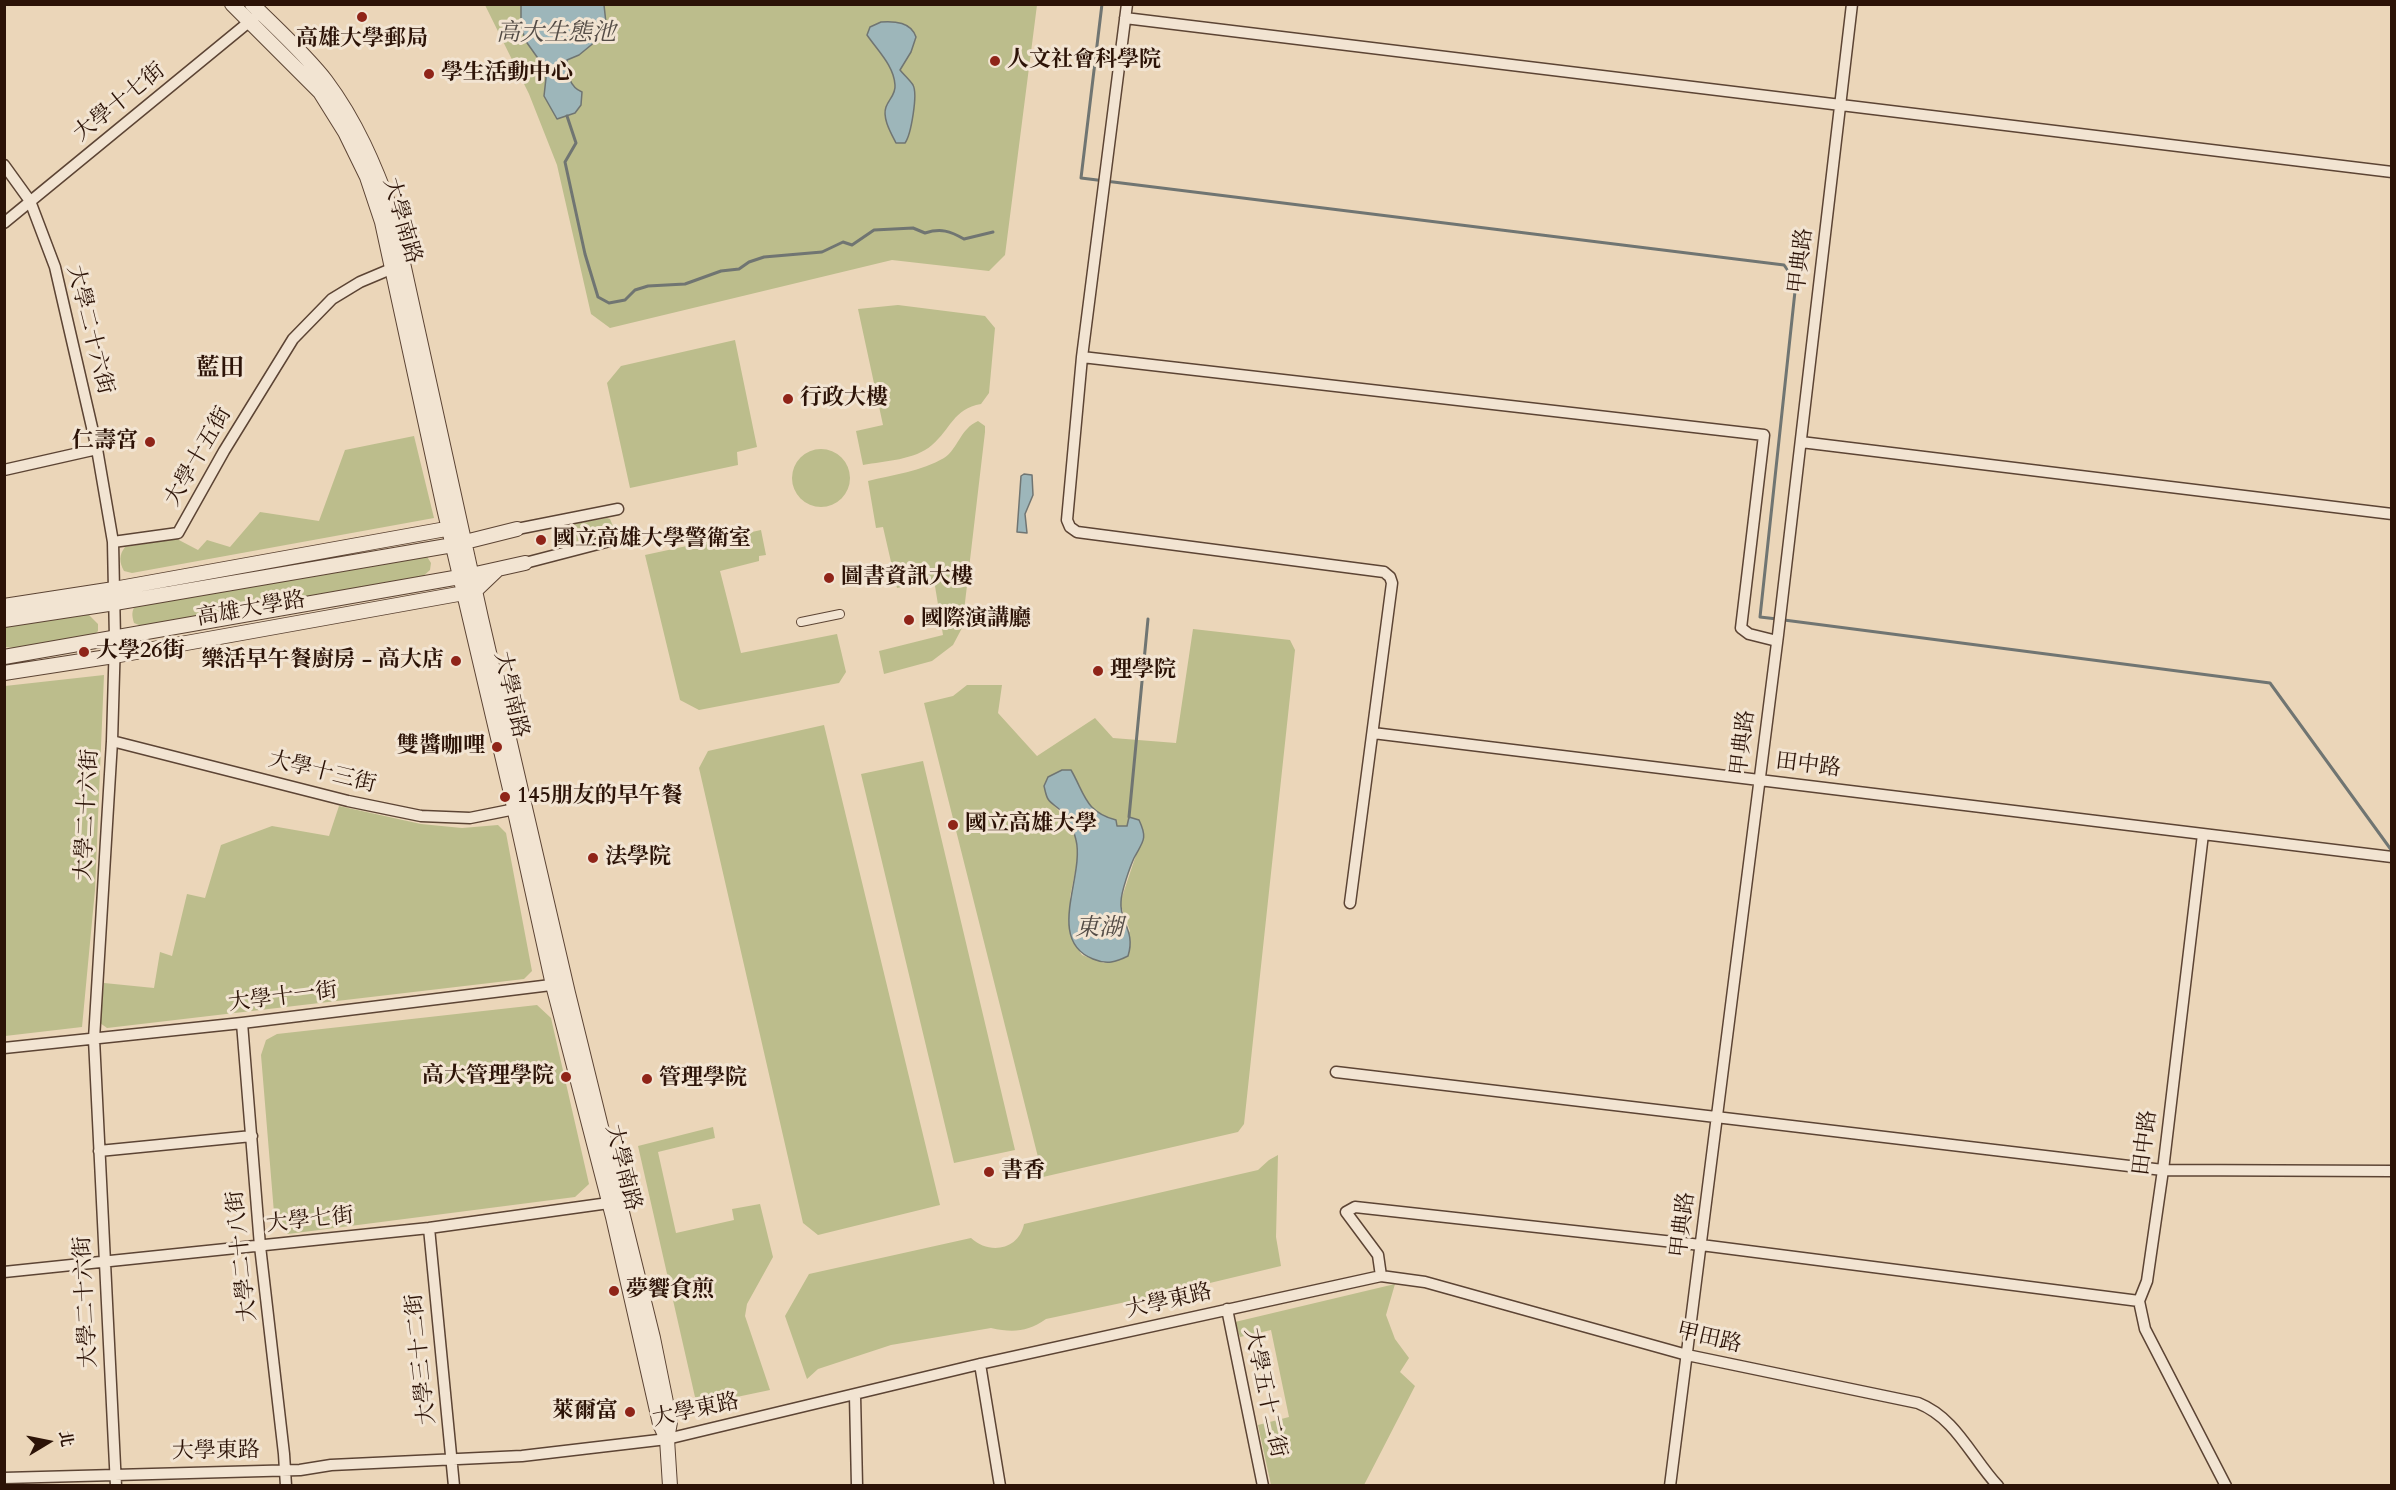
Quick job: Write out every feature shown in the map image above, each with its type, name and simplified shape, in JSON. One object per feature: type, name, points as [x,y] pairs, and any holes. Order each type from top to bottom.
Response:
[{"type":"street","name":"大學南路","points":[[231,4],[320,92],[345,132],[367,177],[399,266]]},
{"type":"street","points":[[1127,4],[1082,357],[1067,520],[1070,527],[1077,532],[1384,572],[1390,577],[1392,583],[1350,903]]},
{"type":"street","name":"甲典路","points":[[1670,1485],[1781,609],[1852,4]]},
{"type":"street","name":"大學南路","points":[[256,8],[325,80],[352,122],[375,167],[392,213],[399,266],[458,543],[559,984],[614,1202],[653,1338],[670,1422],[667,1438],[670,1485]]},
{"type":"street","name":"大學十七街","points":[[4,223],[249,22],[256,8]]},
{"type":"street","points":[[1125,18],[2391,172]]},
{"type":"street","name":"大學二十六街","points":[[4,165],[30,201],[55,267],[97,449],[112,542],[115,603],[112,741],[94,1039],[116,1485]]},
{"type":"street","name":"大學十五街","points":[[112,542],[178,533],[293,339],[332,299],[360,282],[399,266]]},
{"type":"street","points":[[1082,357],[1764,435],[1741,628],[1749,634],[1777,638]]},
{"type":"street","points":[[1800,442],[2391,514]]},
{"type":"street","points":[[4,470],[97,449]]},
{"type":"street","points":[[517,529],[618,509]]},
{"type":"street","name":"高雄大學路","points":[[4,606],[114,589],[455,527],[491,535]]},
{"type":"street","name":"高雄大學路","points":[[4,620],[115,603],[458,543],[517,529]]},
{"type":"street","points":[[525,563],[625,537]]},
{"type":"street","name":"高雄大學路","points":[[4,657],[466,576],[525,563]]},
{"type":"street","name":"高雄大學路","points":[[4,673],[114,656],[469,592],[497,570]]},
{"type":"street","points":[[801,622],[840,614]]},
{"type":"street","name":"田中路","points":[[1373,733],[2391,857]]},
{"type":"street","name":"大學十三街","points":[[112,741],[348,801],[421,816],[470,818],[520,808]]},
{"type":"street","name":"田中路","points":[[2139,1301],[2147,1281],[2163,1170],[2203,834]]},
{"type":"street","name":"大學十一街","points":[[4,1048],[242,1023],[559,984]]},
{"type":"street","name":"大學二十八街","points":[[242,1023],[260,1246],[286,1485]]},
{"type":"street","points":[[1336,1072],[2163,1170],[2391,1171]]},
{"type":"street","points":[[99,1151],[252,1136]]},
{"type":"street","name":"大學七街","points":[[4,1272],[429,1228],[614,1202]]},
{"type":"street","points":[[1381,1276],[1378,1255],[1346,1212],[1350,1208],[1701,1245],[2139,1301],[2145,1329],[2226,1485]]},
{"type":"street","name":"大學三十二街","points":[[429,1228],[454,1485]]},
{"type":"street","name":"大學東路","points":[[4,1478],[115,1473],[286,1470],[331,1465],[452,1461],[522,1456],[667,1438],[980,1364],[1381,1276]]},
{"type":"street","name":"甲田路","points":[[1381,1276],[1425,1282],[1687,1355],[1918,1403],[1930,1408],[1951,1425],[1998,1485]]},
{"type":"street","name":"大學五十二街","points":[[1227,1309],[1263,1485]]},
{"type":"street","points":[[980,1364],[1000,1485]]},
{"type":"street","points":[[855,1395],[857,1485]]},
{"type":"green space","points":[[485,5],[1037,5],[1005,255],[989,271],[892,260],[610,328],[591,314],[557,165],[529,94]]},
{"type":"green space","points":[[898,305],[985,316],[995,328],[989,393],[981,404],[964,410],[958,415],[938,439],[925,450],[899,459],[863,465],[856,431],[883,425],[858,309]]},
{"type":"green space","points":[[735,340],[757,447],[737,452],[738,465],[630,488],[607,383],[621,366]]},
{"type":"green space","points":[[978,421],[985,426],[985,432],[962,628],[953,645],[932,661],[884,674],[879,651],[943,635],[934,580],[897,588],[883,527],[876,528],[868,481],[917,469],[944,458],[953,450],[967,429]]},
{"type":"green space","points":[[414,436],[434,518],[132,573],[122,568],[121,556],[125,547],[177,539],[198,550],[207,540],[230,547],[260,512],[319,521],[345,450]]},
{"type":"green space","points":[[815,449],[827,449],[842,457],[850,472],[850,484],[842,499],[827,507],[815,507],[800,499],[792,484],[792,472],[800,457]]},
{"type":"green space","points":[[607,518],[613,526],[610,534],[556,546],[553,528]]},
{"type":"green space","points":[[761,530],[766,555],[759,556],[759,561],[720,571],[741,653],[837,634],[846,672],[839,683],[699,710],[680,700],[645,555]]},
{"type":"green space","points":[[426,555],[431,563],[430,570],[421,578],[144,627],[134,623],[133,611],[136,605]]},
{"type":"green space","points":[[88,614],[98,624],[98,631],[93,636],[17,648],[5,647],[4,626]]},
{"type":"green space","points":[[1193,629],[1290,640],[1295,650],[1244,1124],[1238,1132],[1043,1177],[924,703],[953,696],[967,685],[1002,685],[998,713],[1037,756],[1095,718],[1113,738],[1176,743]],"holes":[[[1071,770],[1092,807],[1106,817],[1116,820],[1117,826],[1127,826],[1136,855],[1120,903],[1130,931],[1104,963],[1082,955],[1073,941],[1070,897],[1078,857],[1077,842],[1072,825],[1048,799]]]},
{"type":"green space","points":[[104,675],[95,890],[82,1027],[5,1036],[5,686]]},
{"type":"green space","points":[[824,725],[940,1205],[818,1235],[803,1223],[699,768],[708,751]]},
{"type":"green space","points":[[923,761],[1015,1150],[954,1163],[861,774]]},
{"type":"green space","points":[[339,806],[421,824],[462,828],[498,825],[506,833],[532,971],[524,979],[107,1028],[100,1023],[104,983],[154,988],[160,952],[172,956],[187,894],[205,898],[221,845],[272,826],[329,836]]},
{"type":"green space","points":[[537,1005],[551,1018],[589,1184],[575,1197],[288,1234],[275,1225],[261,1055],[266,1040],[277,1034]]},
{"type":"green space","points":[[713,1127],[715,1138],[658,1152],[676,1233],[734,1220],[732,1209],[760,1204],[773,1257],[747,1304],[745,1316],[770,1390],[708,1403],[695,1397],[638,1146]]},
{"type":"green space","points":[[1278,1155],[1276,1237],[1281,1266],[1046,1319],[1032,1327],[1020,1330],[1006,1331],[991,1328],[891,1345],[818,1369],[807,1379],[785,1316],[809,1274],[971,1238],[986,1247],[1002,1247],[1016,1240],[1024,1224],[1258,1170]]},
{"type":"green space","points":[[1395,1284],[1386,1315],[1395,1339],[1409,1358],[1400,1372],[1415,1386],[1364,1485],[1271,1485],[1258,1425],[1289,1417],[1271,1330],[1240,1337],[1235,1322]]},
{"type":"water","name":"高大生態池","points":[[521,5],[604,5],[607,32],[579,55],[567,60],[571,83],[582,92],[581,105],[575,113],[557,119],[544,96],[546,78],[542,64],[525,40],[521,24]]},
{"type":"water","points":[[881,22],[897,22],[906,25],[916,37],[911,52],[900,70],[912,83],[915,97],[905,143],[896,143],[885,116],[886,107],[895,88],[892,71],[867,35],[870,27]]},
{"type":"water","points":[[1032,475],[1033,495],[1025,514],[1027,533],[1017,532],[1021,476]]},
{"type":"water","name":"東湖","points":[[1062,770],[1071,770],[1087,801],[1098,812],[1116,820],[1117,826],[1127,826],[1129,817],[1139,820],[1143,832],[1142,844],[1130,867],[1121,898],[1122,915],[1129,933],[1130,947],[1128,956],[1115,961],[1103,962],[1093,959],[1079,950],[1071,937],[1069,922],[1076,871],[1076,840],[1069,822],[1048,799],[1044,786],[1048,777]]},
{"type":"waterway","points":[[1102,4],[1081,178],[1784,265],[1796,282],[1760,617],[1777,619]]},
{"type":"waterway","points":[[567,116],[576,143],[565,162],[585,254],[598,297],[609,303],[625,300],[635,290],[648,286],[685,284],[721,271],[739,269],[749,262],[764,257],[822,252],[843,242],[852,245],[874,230],[913,228],[925,233],[950,232],[964,239],[993,232]]},
{"type":"waterway","points":[[1129,817],[1148,619]]},
{"type":"waterway","points":[[1784,620],[2270,683],[2392,851]]},
{"type":"place","name":"高雄大學郵局","points":[[362,17]]},
{"type":"place","name":"人文社會科學院","points":[[995,61]]},
{"type":"place","name":"學生活動中心","points":[[429,74]]},
{"type":"place","name":"行政大樓","points":[[788,399]]},
{"type":"place","name":"仁壽宮","points":[[150,442]]},
{"type":"place","name":"國立高雄大學警衛室","points":[[541,540]]},
{"type":"place","name":"圖書資訊大樓","points":[[829,578]]},
{"type":"place","name":"國際演講廳","points":[[909,620]]},
{"type":"place","name":"大學26街","points":[[84,652]]},
{"type":"place","name":"樂活早午餐廚房 - 高大店","points":[[456,661]]},
{"type":"place","name":"理學院","points":[[1098,671]]},
{"type":"place","name":"雙醬咖哩","points":[[497,747]]},
{"type":"place","name":"145朋友的早午餐","points":[[505,797]]},
{"type":"place","name":"國立高雄大學","points":[[953,825]]},
{"type":"place","name":"法學院","points":[[593,858]]},
{"type":"place","name":"高大管理學院","points":[[566,1077]]},
{"type":"place","name":"管理學院","points":[[647,1079]]},
{"type":"place","name":"書香","points":[[989,1172]]},
{"type":"place","name":"夢饗食煎","points":[[614,1291]]},
{"type":"place","name":"萊爾富","points":[[630,1412]]},
{"type":"district","name":"藍田","points":[[220,369]]}]
